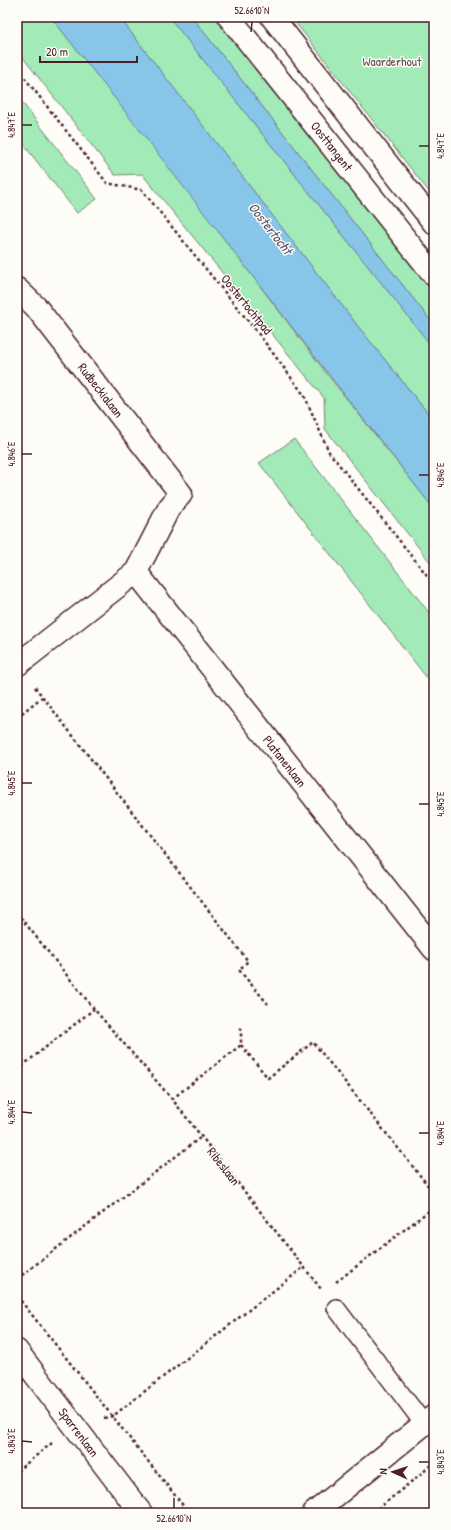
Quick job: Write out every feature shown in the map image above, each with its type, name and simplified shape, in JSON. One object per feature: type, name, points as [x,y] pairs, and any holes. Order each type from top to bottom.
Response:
[{"type":"street","name":"Oosttangent","points":[[229,17],[434,275]]},
{"type":"street","points":[[272,17],[434,223]]},
{"type":"street","name":"Rudbeckialaan","points":[[17,289],[36,307],[181,494],[169,508],[136,572]]},
{"type":"street","points":[[17,665],[136,572]]},
{"type":"street","name":"Platanenlaan","points":[[136,572],[434,949]]},
{"type":"street","name":"Sparrenlaan","points":[[17,1351],[141,1513]]},
{"type":"street","points":[[314,1513],[429,1420]]},
{"type":"lane","points":[[336,1308],[429,1420]]},
{"type":"path","name":"Oostertochtpad","points":[[17,68],[107,183],[142,190],[147,196],[260,337],[304,395],[329,452],[434,584]]},
{"type":"path","points":[[17,665],[248,961],[239,970],[268,1004]]},
{"type":"path","points":[[17,717],[42,697]]},
{"type":"path","name":"Ribeslaan","points":[[17,913],[94,1009],[172,1099],[336,1308]]},
{"type":"path","points":[[17,1070],[94,1009]]},
{"type":"path","points":[[241,1026],[241,1045],[268,1078],[313,1042],[434,1193]]},
{"type":"path","points":[[172,1099],[241,1045]]},
{"type":"path","points":[[17,1280],[201,1136]]},
{"type":"path","points":[[324,1292],[434,1207]]},
{"type":"path","points":[[17,1471],[74,1426],[112,1416],[304,1267]]},
{"type":"path","points":[[17,1296],[189,1513]]},
{"type":"path","points":[[373,1513],[434,1463]]},
{"type":"green space","points":[[17,17],[51,17],[173,172],[327,374],[434,509],[434,567],[325,429],[324,398],[142,174],[115,175],[17,50]]},
{"type":"green space","points":[[119,17],[169,17],[434,349],[434,421],[357,325]]},
{"type":"green space","points":[[192,17],[216,17],[434,293],[434,325]]},
{"type":"green space","name":"Waarderhout","points":[[291,17],[434,17],[434,198]]},
{"type":"green space","points":[[17,96],[97,199],[77,213],[17,136]]},
{"type":"green space","points":[[294,439],[434,619],[434,687],[259,463]]},
{"type":"water","name":"Oostertocht","points":[[51,17],[119,17],[357,325],[434,421],[434,509],[147,140]]},
{"type":"water","points":[[169,17],[192,17],[434,325],[434,349]]}]
